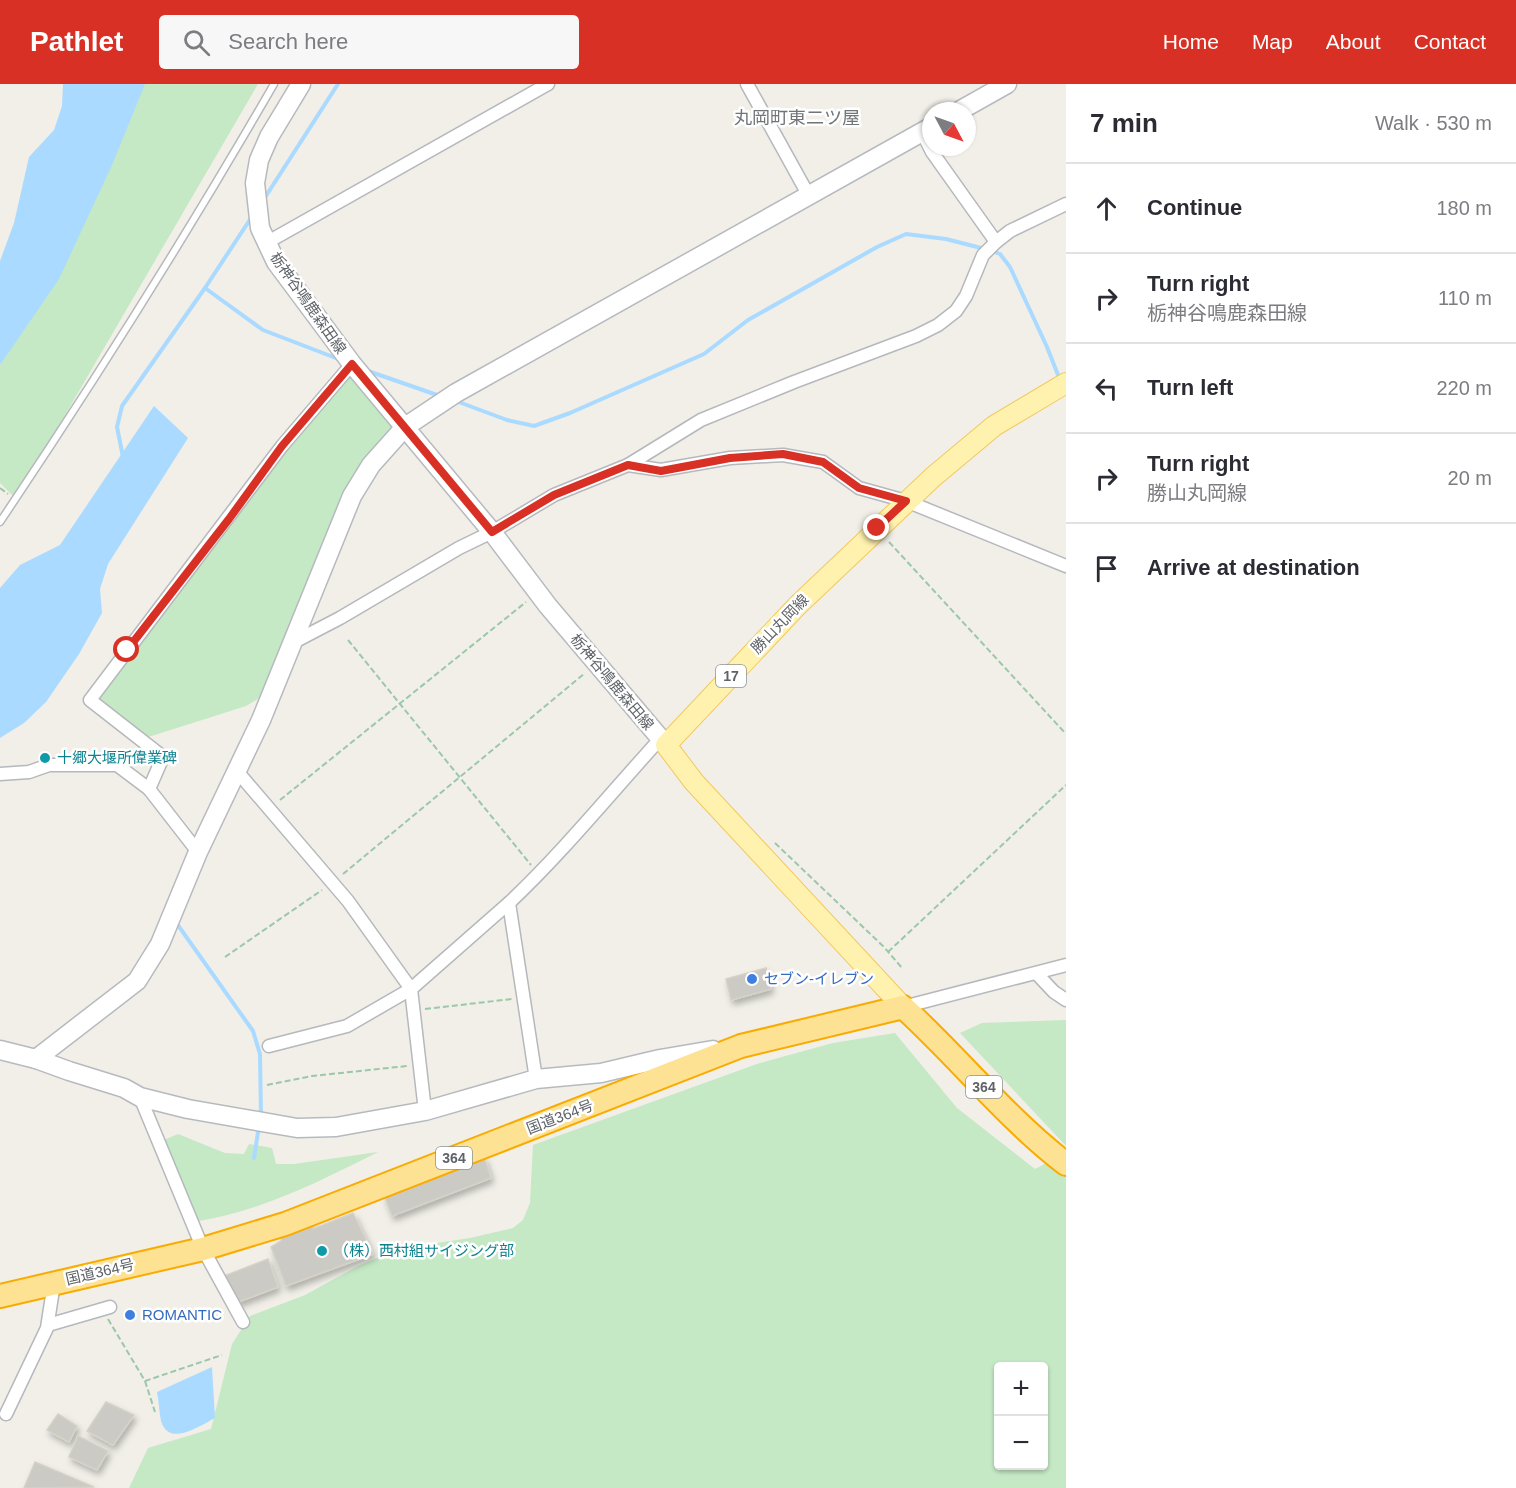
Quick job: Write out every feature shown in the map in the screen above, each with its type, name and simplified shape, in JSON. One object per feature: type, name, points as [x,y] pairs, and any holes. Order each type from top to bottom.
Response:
[{"type":"highway","name":"国道364号","points":[[0,1296],[203,1249],[285,1224],[741,1046],[903,1006]]},
{"type":"highway","name":"364","points":[[903,1006],[938,1039],[1034,1140],[1066,1164]]},
{"type":"main road","name":"勝山丸岡線","points":[[663,742],[798,605],[906,501],[994,426],[1066,383]]},
{"type":"main road","points":[[663,742],[693,782],[903,1006]]},
{"type":"street","name":"栃神谷鳴鹿森田線","points":[[301,84],[269,137],[259,160],[255,183],[263,235],[276,262],[352,364],[492,532],[537,593],[663,742]]},
{"type":"street","points":[[263,235],[548,84]]},
{"type":"street","points":[[747,84],[809,196]]},
{"type":"street","points":[[975,102],[1007,84]]},
{"type":"street","points":[[36,1059],[137,981],[160,944],[198,852],[261,720],[352,496],[371,465],[405,427],[456,393],[922,131]]},
{"type":"street","points":[[935,156],[996,242]]},
{"type":"street","points":[[294,642],[554,495],[628,465],[701,420],[916,336],[938,325],[956,311],[966,296],[983,255],[996,242],[1010,231],[1066,204]]},
{"type":"street","points":[[150,789],[163,757],[90,700],[282,446],[352,364]]},
{"type":"street","points":[[628,465],[661,471],[730,458],[783,454],[823,462],[859,488],[906,501],[1066,566]]},
{"type":"street","points":[[269,1046],[346,1026],[411,989],[539,874],[663,742]]},
{"type":"street","points":[[0,774],[29,771],[49,765],[117,765],[150,789],[198,852]]},
{"type":"street","points":[[236,770],[333,883],[411,989],[425,1112]]},
{"type":"street","points":[[509,903],[536,1079]]},
{"type":"street","points":[[903,1006],[1066,965]]},
{"type":"street","points":[[1037,974],[1053,992],[1066,1000]]},
{"type":"street","points":[[0,1050],[36,1059],[124,1088],[140,1097],[188,1109],[297,1128],[336,1127],[425,1112],[536,1079],[601,1073],[660,1059],[741,1046]]},
{"type":"street","points":[[140,1097],[203,1249],[243,1322]]},
{"type":"street","points":[[6,1414],[48,1325],[54,1283]]},
{"type":"street","points":[[48,1325],[106,1309]]},
{"type":"lane","points":[[0,522],[124,331],[233,155],[274,84]]},
{"type":"path","points":[[877,528],[1066,734]]},
{"type":"path","points":[[270,808],[537,593]]},
{"type":"path","points":[[348,640],[539,874]]},
{"type":"path","points":[[225,957],[333,883],[597,663]]},
{"type":"path","points":[[888,952],[1066,785]]},
{"type":"path","points":[[773,841],[902,968]]},
{"type":"path","points":[[413,1010],[524,998]]},
{"type":"path","points":[[267,1085],[312,1076],[418,1065]]},
{"type":"path","points":[[106,1309],[145,1381],[155,1412]]},
{"type":"path","points":[[145,1381],[222,1355]]},
{"type":"green space","points":[[127,84],[258,84],[16,499],[0,483],[0,365]]},
{"type":"green space","points":[[352,364],[405,427],[371,465],[269,692],[246,706],[142,739],[90,700]]},
{"type":"green space","points":[[1066,1020],[1066,1146],[960,1033],[982,1023]]},
{"type":"green space","points":[[895,1033],[957,1108],[1035,1169],[1066,1153],[1066,1488],[129,1488],[148,1448],[211,1429],[232,1344],[250,1316],[305,1295],[358,1266],[398,1249],[470,1238],[513,1228],[523,1220],[530,1203],[533,1145],[757,1064],[833,1043]]},
{"type":"green space","points":[[178,1134],[225,1153],[244,1154],[249,1144],[272,1148],[276,1164],[294,1164],[378,1152],[311,1185],[265,1204],[217,1218],[192,1222],[159,1142]]},
{"type":"water","points":[[63,84],[145,84],[112,165],[59,279],[0,365],[0,261],[14,223],[29,157],[54,130],[62,106]]},
{"type":"water","points":[[154,406],[188,438],[108,564],[100,589],[102,613],[79,654],[46,702],[24,723],[0,738],[0,588],[20,565],[60,545]]},
{"type":"water","points":[[212,1367],[215,1418],[178,1434],[165,1429],[161,1421],[157,1392]]},
{"type":"building","points":[[766,968],[771,989],[731,1000],[726,979]]},
{"type":"building","points":[[484,1157],[491,1178],[392,1216],[384,1195]]},
{"type":"building","name":"（株）西村組サイジング部","points":[[353,1213],[373,1254],[286,1286],[271,1247],[281,1241],[283,1232],[312,1221],[313,1229]]},
{"type":"building","points":[[268,1259],[278,1287],[238,1302],[219,1278]]},
{"type":"building","points":[[106,1402],[134,1415],[113,1445],[87,1431]]},
{"type":"building","points":[[58,1414],[77,1426],[69,1442],[47,1430]]},
{"type":"building","points":[[78,1436],[108,1451],[97,1470],[69,1457]]},
{"type":"building","points":[[35,1462],[94,1487],[24,1488]]},
{"type":"waterway","points":[[264,199],[338,84]]},
{"type":"waterway","points":[[123,457],[117,427],[122,406],[253,215]]},
{"type":"waterway","points":[[456,401],[507,420],[534,426],[570,413],[704,354],[748,320],[877,247],[906,234],[946,239],[985,249]]},
{"type":"waterway","points":[[992,251],[1000,254],[1010,267],[1060,380]]},
{"type":"waterway","points":[[205,288],[263,330],[341,360]]},
{"type":"waterway","points":[[368,371],[440,396]]},
{"type":"waterway","points":[[175,921],[253,1031],[260,1054],[261,1116]]},
{"type":"waterway","points":[[254,1158],[259,1126]]},
{"type":"place","name":"十郷大堰所偉業碑","points":[[45,758]]},
{"type":"place","name":"セブン-イレブン","points":[[752,979]]},
{"type":"place","name":"（株）西村組サイジング部","points":[[322,1251]]},
{"type":"place","name":"ROMANTIC","points":[[130,1315]]},
{"type":"district","name":"丸岡町東二ツ屋","points":[[797,118]]},
{"type":"route","points":[[127,650],[229,519],[282,446],[352,364],[492,532],[554,495],[628,465],[661,471],[730,458],[783,454],[823,462],[859,488],[906,501],[877,528]]}]
